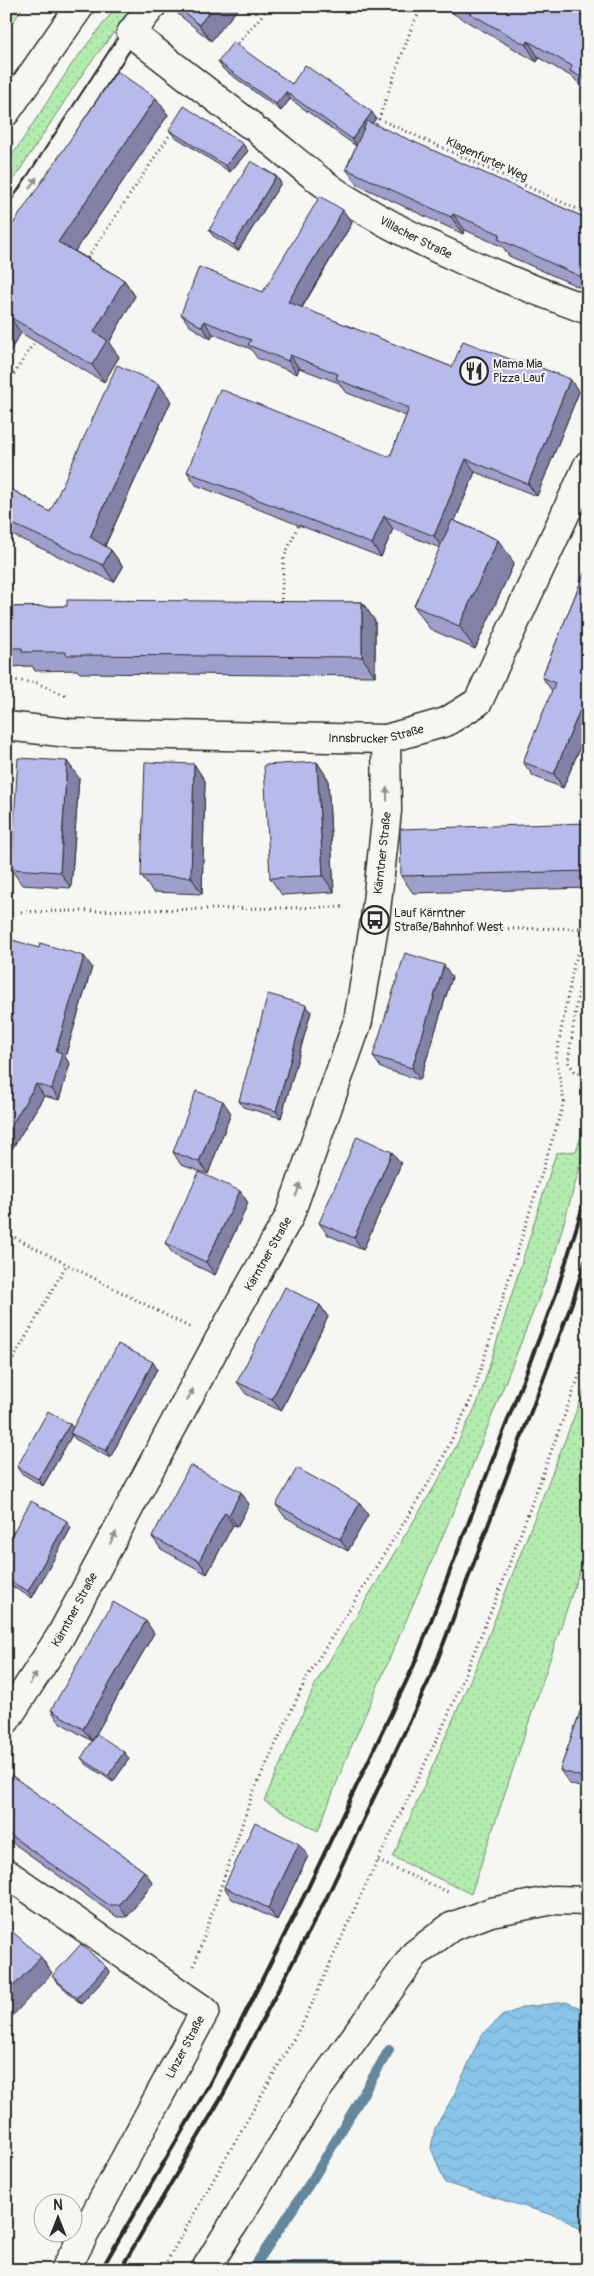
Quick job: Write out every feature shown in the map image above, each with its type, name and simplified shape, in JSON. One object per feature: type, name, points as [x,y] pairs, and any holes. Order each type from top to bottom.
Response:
[{"type":"street","points":[[6,112],[80,6]]},
{"type":"street","points":[[131,33],[152,6]]},
{"type":"street","name":"Villacher Straße","points":[[131,33],[345,198],[437,250],[533,290],[588,310]]},
{"type":"street","name":"Innsbrucker Straße","points":[[6,726],[69,733],[386,739],[446,722],[478,702],[588,465]]},
{"type":"street","name":"Kärntner Straße","points":[[6,1720],[60,1637],[218,1342],[289,1217],[358,1021],[375,918],[387,811],[386,739]]},
{"type":"street","name":"Linzer Straße","points":[[6,1873],[205,2011],[65,2270]]},
{"type":"street","points":[[205,2270],[314,2094],[415,1954],[451,1927],[491,1912],[554,1900],[588,1901]]},
{"type":"lane","points":[[6,224],[131,33]]},
{"type":"path","points":[[233,49],[270,6]]},
{"type":"path","points":[[372,137],[413,24],[422,6]]},
{"type":"path","points":[[576,6],[588,13]]},
{"type":"path","name":"Klagenfurter Weg","points":[[379,119],[588,214]]},
{"type":"path","points":[[80,269],[173,128]]},
{"type":"path","points":[[6,387],[37,336]]},
{"type":"path","points":[[281,612],[284,558],[303,513]]},
{"type":"path","points":[[6,689],[12,680],[37,683],[67,696]]},
{"type":"path","points":[[6,912],[375,918],[588,928],[568,1062],[576,1072],[588,1074]]},
{"type":"path","points":[[184,1996],[252,1795],[307,1677],[438,1468],[472,1397],[550,1153],[564,1102],[556,1057],[574,964],[579,952],[586,947]]},
{"type":"path","points":[[6,1233],[218,1342]]},
{"type":"path","points":[[6,1372],[67,1264]]},
{"type":"path","points":[[162,2270],[306,2017],[446,1720],[500,1589],[588,1352]]},
{"type":"path","points":[[378,1861],[491,1912]]},
{"type":"green space","points":[[6,6],[24,6],[6,33]]},
{"type":"green space","points":[[117,6],[135,6],[87,67],[6,191],[6,165],[72,64]]},
{"type":"green space","points":[[588,1115],[588,1139],[552,1264],[463,1489],[346,1759],[318,1831],[264,1801],[316,1683],[442,1474],[478,1402],[556,1153],[576,1151]]},
{"type":"green space","points":[[588,1381],[588,1546],[471,1894],[393,1857],[479,1660]]},
{"type":"water","points":[[566,2002],[588,2011],[588,2234],[563,2218],[445,2183],[431,2148],[435,2128],[454,2095],[481,2036],[502,2016],[524,2007]]},
{"type":"building","points":[[177,6],[214,6],[199,25]]},
{"type":"building","points":[[457,6],[566,6],[588,18],[588,81],[570,71],[572,66],[528,41],[526,45]]},
{"type":"building","points":[[233,42],[292,84],[305,65],[372,112],[352,139],[286,92],[276,104],[218,62]]},
{"type":"building","points":[[117,71],[156,98],[58,242],[124,280],[94,332],[107,340],[92,365],[10,317],[6,322],[6,234]]},
{"type":"building","points":[[184,106],[243,144],[226,166],[169,130]]},
{"type":"building","points":[[367,121],[588,219],[588,280],[498,239],[500,234],[453,214],[451,217],[346,169]]},
{"type":"building","points":[[251,161],[276,176],[234,245],[209,230]]},
{"type":"building","points":[[320,196],[343,210],[288,302],[452,367],[463,341],[520,363],[521,360],[570,379],[528,484],[466,459],[434,536],[384,516],[372,544],[187,472],[220,389],[390,457],[409,408],[336,379],[338,374],[290,355],[288,361],[248,345],[251,340],[204,321],[202,327],[181,314],[199,267],[263,292]]},
{"type":"building","points":[[117,365],[159,384],[90,537],[111,550],[103,565],[6,521],[6,486],[50,512]]},
{"type":"building","points":[[452,520],[498,540],[459,626],[414,606]]},
{"type":"building","points":[[588,564],[588,690],[554,774],[523,762],[555,683],[542,677]]},
{"type":"building","points":[[67,600],[362,602],[362,657],[66,655],[66,652],[22,652],[22,648],[6,648],[6,607],[67,606]]},
{"type":"building","points":[[18,758],[67,761],[60,872],[11,869]]},
{"type":"building","points":[[145,762],[194,764],[191,877],[141,876]]},
{"type":"building","points":[[317,762],[323,876],[270,878],[264,765]]},
{"type":"building","points":[[587,823],[588,871],[401,876],[400,829]]},
{"type":"building","points":[[6,938],[39,948],[40,943],[84,956],[56,1051],[62,1053],[52,1089],[36,1084],[6,1134]]},
{"type":"building","points":[[405,953],[444,965],[412,1068],[373,1056]]},
{"type":"building","points":[[268,994],[306,1005],[276,1111],[239,1101]]},
{"type":"building","points":[[196,1091],[223,1101],[199,1162],[173,1152]]},
{"type":"building","points":[[357,1136],[392,1152],[354,1238],[319,1223]]},
{"type":"building","points":[[199,1172],[240,1191],[206,1262],[165,1243]]},
{"type":"building","points":[[285,1287],[320,1305],[272,1399],[237,1382]]},
{"type":"building","points":[[118,1344],[153,1362],[106,1451],[70,1433]]},
{"type":"building","points":[[48,1411],[70,1424],[38,1479],[17,1467]]},
{"type":"building","points":[[190,1465],[241,1492],[229,1515],[225,1512],[199,1561],[152,1537]]},
{"type":"building","points":[[297,1468],[360,1503],[340,1539],[276,1505]]},
{"type":"building","points":[[31,1501],[67,1521],[28,1591],[6,1579],[6,1545]]},
{"type":"building","points":[[113,1602],[146,1621],[83,1729],[51,1710]]},
{"type":"building","points":[[588,1689],[588,1779],[560,1770]]},
{"type":"building","points":[[97,1734],[124,1752],[108,1776],[81,1758]]},
{"type":"building","points":[[6,1772],[144,1871],[119,1905],[109,1905],[6,1832]]},
{"type":"building","points":[[255,1822],[299,1844],[268,1908],[224,1887]]},
{"type":"building","points":[[6,1926],[41,1957],[6,1994]]},
{"type":"building","points":[[81,1944],[106,1967],[77,1998],[52,1976]]},
{"type":"waterway","points":[[252,2270],[314,2177],[389,2050]]},
{"type":"waterway","points":[[255,2266],[421,2266],[439,2270]]},
{"type":"railway","points":[[101,2270],[209,2085],[306,1892],[414,1665],[556,1294],[588,1190]]},
{"type":"railway","points":[[120,2270],[224,2093],[326,1899],[432,1674],[573,1300],[588,1252]]},
{"type":"place","name":"Mama Mia Pizza Lauf","points":[[474,371]]},
{"type":"place","name":"Lauf Kärntner Straße/Bahnhof West","points":[[375,920]]}]
